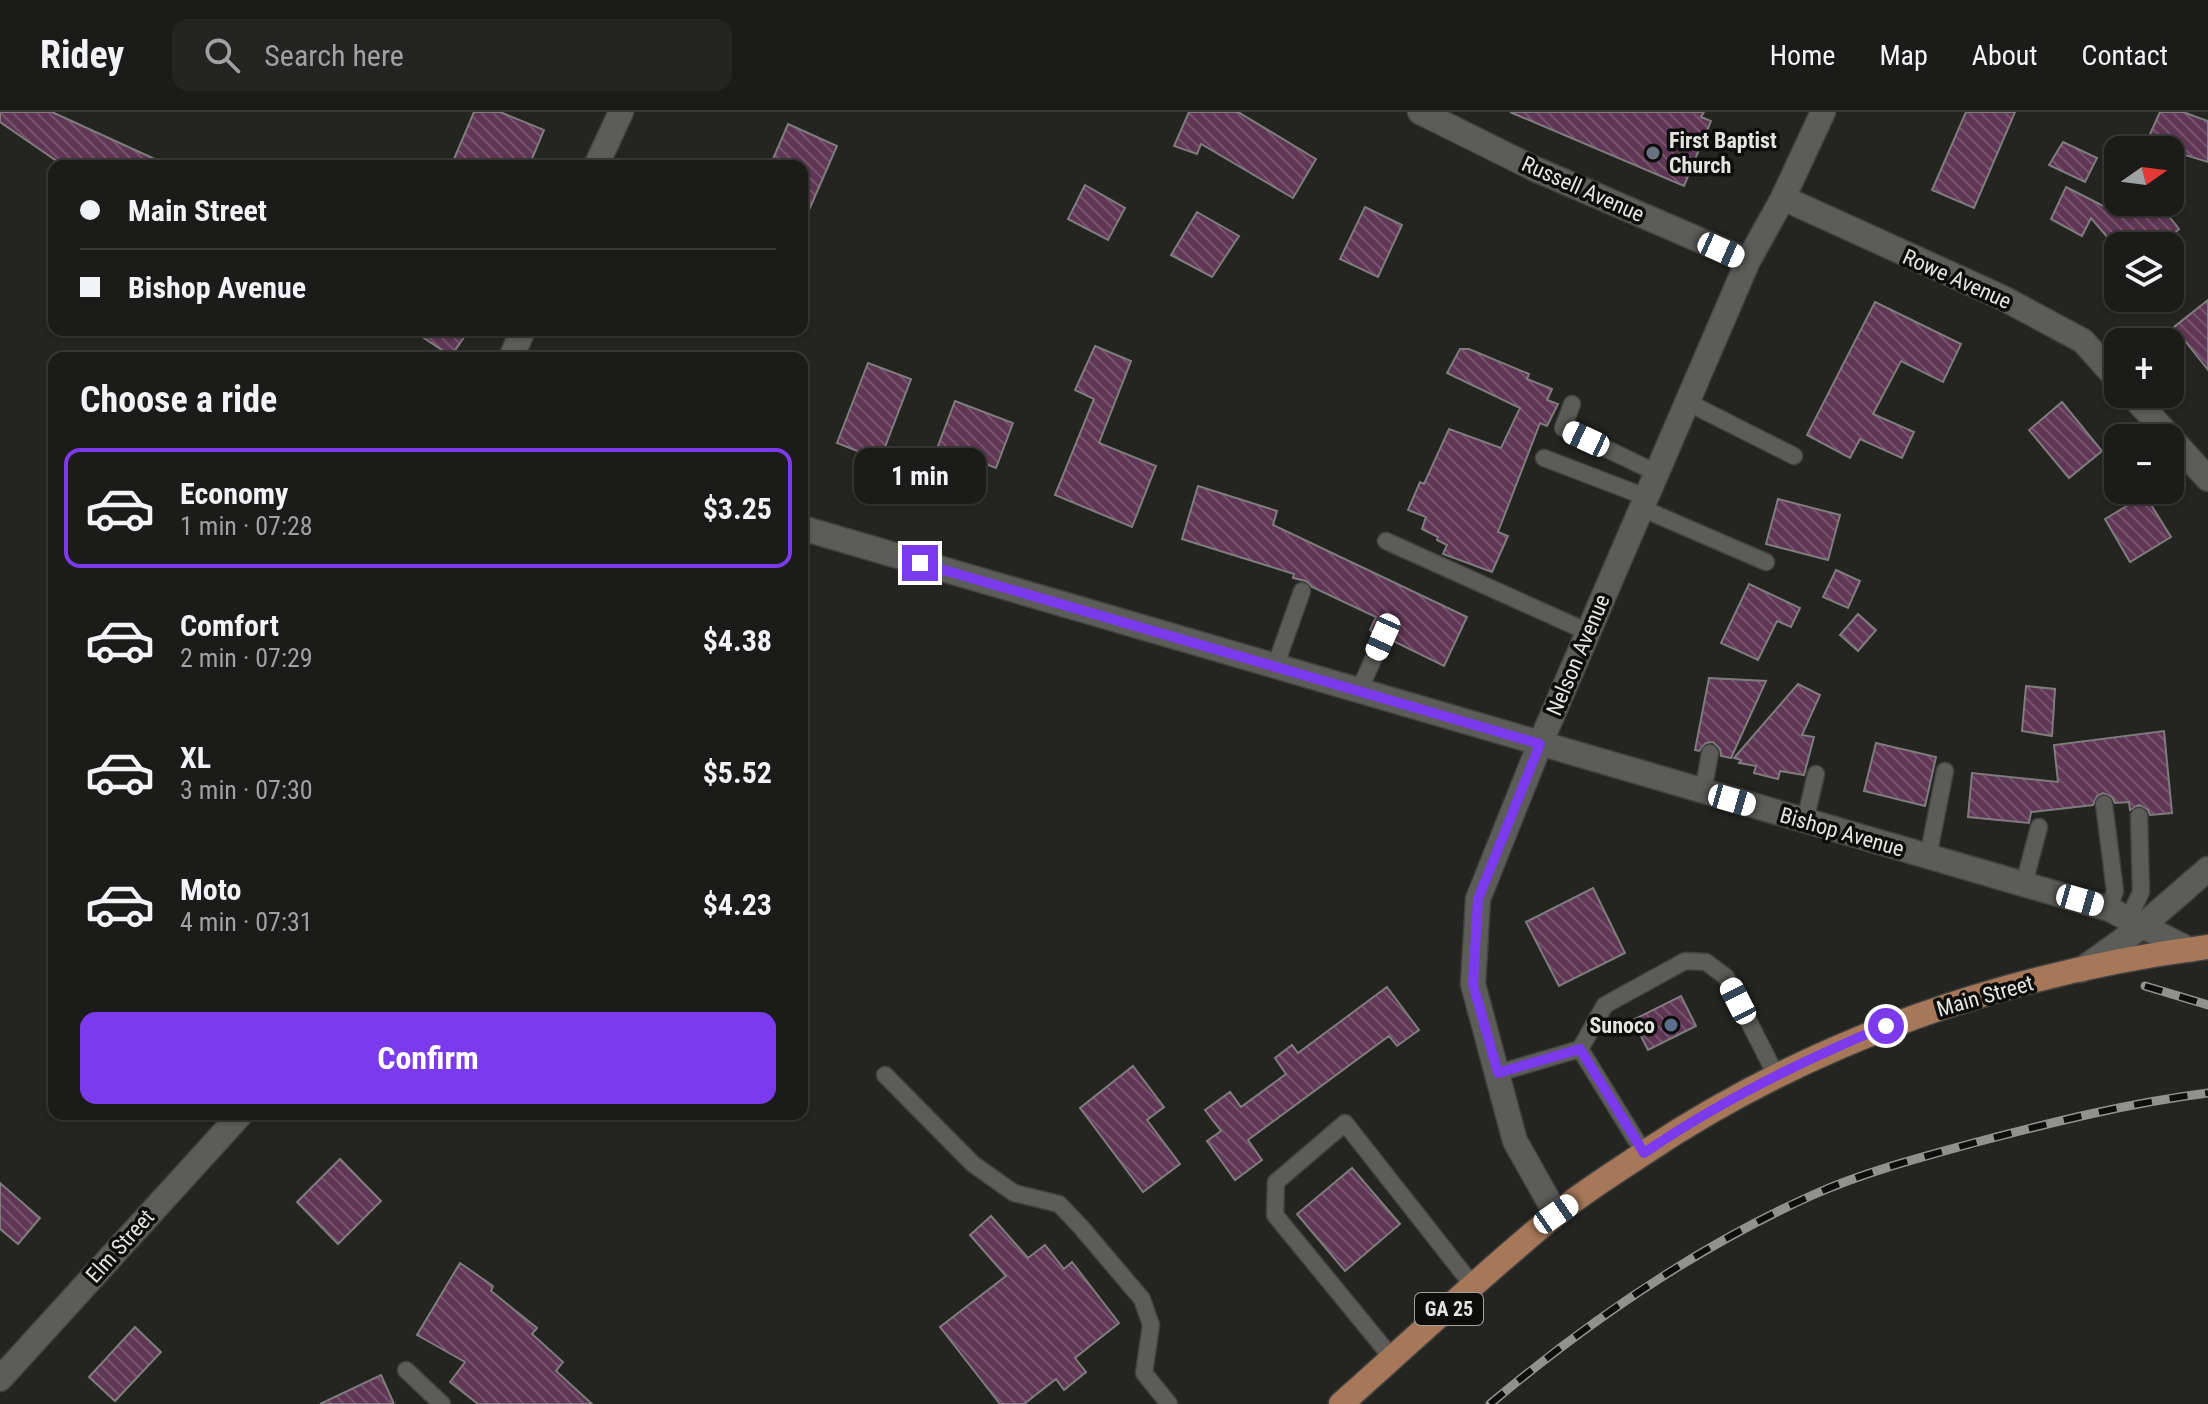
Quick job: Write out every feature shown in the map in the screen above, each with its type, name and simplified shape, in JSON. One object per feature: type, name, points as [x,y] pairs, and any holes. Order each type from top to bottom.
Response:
[{"type":"main road","name":"Main Street","points":[[1341,1404],[1556,1214],[1683,1127],[1776,1075],[1886,1026],[1974,997],[2081,970],[2199,948]]},
{"type":"street","points":[[599,160],[621,112]]},
{"type":"street","name":"Russell Avenue","points":[[1420,112],[1535,169],[1748,261]]},
{"type":"street","name":"Nelson Avenue","points":[[1556,1214],[1515,1141],[1473,984],[1478,899],[1540,744],[1748,261],[1783,198],[1823,112]]},
{"type":"street","name":"Rowe Avenue","points":[[1783,198],[2003,298],[2083,341],[2104,364]]},
{"type":"street","points":[[2144,408],[2208,479]]},
{"type":"street","name":"Bishop Avenue","points":[[808,530],[2024,884],[2126,918],[2199,948]]},
{"type":"street","name":"Main Street","points":[[2081,970],[2126,918],[2208,869]]},
{"type":"street","name":"Elm Street","points":[[0,1379],[236,1120]]},
{"type":"lane","points":[[1687,402],[1794,456]]},
{"type":"lane","points":[[1572,404],[1563,428],[1657,473]]},
{"type":"lane","points":[[1544,458],[1766,562]]},
{"type":"lane","points":[[1386,541],[1588,632]]},
{"type":"lane","points":[[1275,667],[1302,591]]},
{"type":"lane","points":[[1359,691],[1383,637]]},
{"type":"lane","points":[[1703,792],[1710,753]]},
{"type":"lane","points":[[1928,857],[1945,771]]},
{"type":"lane","points":[[1805,821],[1816,774]]},
{"type":"lane","points":[[2104,804],[2115,891],[2126,918]]},
{"type":"lane","points":[[2126,918],[2141,892],[2139,816]]},
{"type":"lane","points":[[2024,884],[2039,827]]},
{"type":"lane","points":[[1498,1073],[1580,1049],[1605,1005],[1685,961],[1706,962],[1726,977],[1776,1075]]},
{"type":"lane","points":[[1580,1049],[1644,1153]]},
{"type":"lane","points":[[885,1075],[973,1164],[1014,1193],[1059,1204],[1080,1226],[1142,1299],[1151,1325],[1144,1373],[1169,1404]]},
{"type":"lane","points":[[1393,1359],[1275,1215],[1276,1182],[1345,1123],[1474,1287]]},
{"type":"lane","points":[[406,1370],[442,1404]]},
{"type":"building","points":[[0,112],[52,112],[157,160],[55,160],[0,122]]},
{"type":"building","points":[[474,112],[500,112],[544,130],[532,160],[454,160]]},
{"type":"building","points":[[1189,112],[1238,112],[1316,159],[1293,198],[1201,144],[1197,154],[1174,146]]},
{"type":"building","name":"First Baptist Church","points":[[1510,112],[1704,112],[1701,117],[1711,121],[1684,186]]},
{"type":"building","points":[[1966,112],[2015,112],[1974,208],[1932,190]]},
{"type":"building","points":[[2160,112],[2183,112],[2208,121],[2208,162],[2184,155],[2184,136],[2149,136]]},
{"type":"building","points":[[788,124],[837,146],[808,212],[808,160],[773,160]]},
{"type":"building","points":[[2063,142],[2097,158],[2085,182],[2049,165]]},
{"type":"building","points":[[1085,185],[1125,208],[1108,240],[1068,219]]},
{"type":"building","points":[[2066,187],[2104,206],[2104,216],[2169,216],[2179,229],[2175,232],[2104,233],[2091,218],[2082,236],[2051,219]]},
{"type":"building","points":[[1365,207],[1402,225],[1378,277],[1340,259]]},
{"type":"building","points":[[1197,212],[1239,236],[1212,277],[1171,255]]},
{"type":"building","points":[[2208,300],[2208,370],[2184,340],[2184,328],[2174,327]]},
{"type":"building","points":[[1875,302],[1961,344],[1943,382],[1901,361],[1873,414],[1914,432],[1902,458],[1860,439],[1850,458],[1807,435]]},
{"type":"building","points":[[421,336],[465,336],[454,352],[445,352]]},
{"type":"building","points":[[1095,346],[1131,361],[1099,443],[1156,466],[1132,527],[1055,495],[1094,399],[1075,390]]},
{"type":"building","points":[[1460,349],[1469,349],[1529,374],[1527,379],[1552,389],[1547,400],[1558,404],[1547,426],[1540,423],[1498,532],[1508,536],[1492,572],[1443,554],[1447,545],[1422,529],[1426,517],[1408,510],[1420,482],[1424,484],[1449,429],[1501,448],[1520,408],[1447,373]]},
{"type":"building","points":[[868,363],[911,379],[880,460],[837,443]]},
{"type":"building","points":[[955,401],[1013,423],[996,468],[938,446]]},
{"type":"building","points":[[2062,402],[2102,451],[2069,478],[2029,430]]},
{"type":"building","points":[[1198,486],[1277,511],[1273,525],[1467,617],[1444,666],[1393,641],[1394,635],[1388,627],[1381,626],[1373,632],[1370,630],[1376,617],[1312,587],[1306,581],[1293,578],[1294,574],[1182,539]]},
{"type":"building","points":[[1778,499],[1840,515],[1828,560],[1766,544]]},
{"type":"building","points":[[2130,504],[2151,504],[2171,537],[2130,562],[2105,519]]},
{"type":"building","points":[[1836,570],[1860,581],[1848,608],[1823,597]]},
{"type":"building","points":[[1749,584],[1800,608],[1791,627],[1777,621],[1758,660],[1721,643]]},
{"type":"building","points":[[1858,614],[1876,630],[1858,651],[1840,635]]},
{"type":"building","points":[[1709,678],[1766,681],[1731,758],[1721,756],[1720,749],[1713,742],[1706,743],[1699,751],[1695,750]]},
{"type":"building","points":[[1798,684],[1820,695],[1802,735],[1814,737],[1804,775],[1780,771],[1778,779],[1754,773],[1756,766],[1739,763],[1741,760],[1734,758]]},
{"type":"building","points":[[2026,686],[2055,689],[2052,736],[2022,731]]},
{"type":"building","points":[[2164,731],[2172,813],[2150,815],[2139,805],[2130,810],[2129,802],[2115,803],[2112,797],[2103,793],[2097,796],[2093,805],[2031,812],[2029,823],[1968,817],[1972,773],[2058,782],[2054,745]]},
{"type":"building","points":[[1876,743],[1936,757],[1925,806],[1864,791]]},
{"type":"building","points":[[1593,888],[1625,953],[1559,986],[1526,922]]},
{"type":"building","points":[[1387,987],[1419,1030],[1397,1046],[1389,1036],[1248,1140],[1262,1160],[1235,1180],[1207,1141],[1221,1131],[1205,1110],[1230,1092],[1241,1107],[1286,1074],[1275,1058],[1292,1045],[1298,1053]]},
{"type":"building","points":[[1681,996],[1696,1026],[1648,1050],[1633,1020]]},
{"type":"building","points":[[1133,1066],[1164,1107],[1147,1120],[1180,1164],[1143,1192],[1080,1108]]},
{"type":"building","points":[[340,1159],[381,1201],[338,1244],[297,1202]]},
{"type":"building","points":[[1352,1168],[1400,1224],[1345,1271],[1297,1214]]},
{"type":"building","points":[[0,1183],[40,1218],[18,1244],[0,1229]]},
{"type":"building","points":[[991,1216],[1028,1258],[1045,1245],[1064,1269],[1072,1262],[1119,1323],[1075,1358],[1086,1372],[1064,1390],[1056,1379],[1024,1404],[1000,1404],[940,1327],[1006,1276],[970,1235]]},
{"type":"building","points":[[460,1263],[493,1286],[491,1291],[537,1328],[532,1334],[563,1362],[556,1371],[592,1404],[478,1404],[450,1382],[465,1362],[417,1335]]},
{"type":"building","points":[[135,1327],[161,1352],[115,1401],[89,1377]]},
{"type":"building","points":[[381,1375],[394,1404],[320,1404]]},
{"type":"railway","points":[[2145,986],[2208,1005]]},
{"type":"railway","points":[[1490,1404],[1566,1344],[1645,1288],[1728,1238],[1815,1194],[1895,1165],[2063,1120],[2208,1093]]},
{"type":"place","name":"First Baptist Church","points":[[1653,153]]},
{"type":"place","name":"Sunoco","points":[[1671,1025]]},
{"type":"route","points":[[920,563],[1540,744],[1478,899],[1473,984],[1498,1073],[1580,1049],[1644,1153],[1767,1079],[1886,1026]]}]
